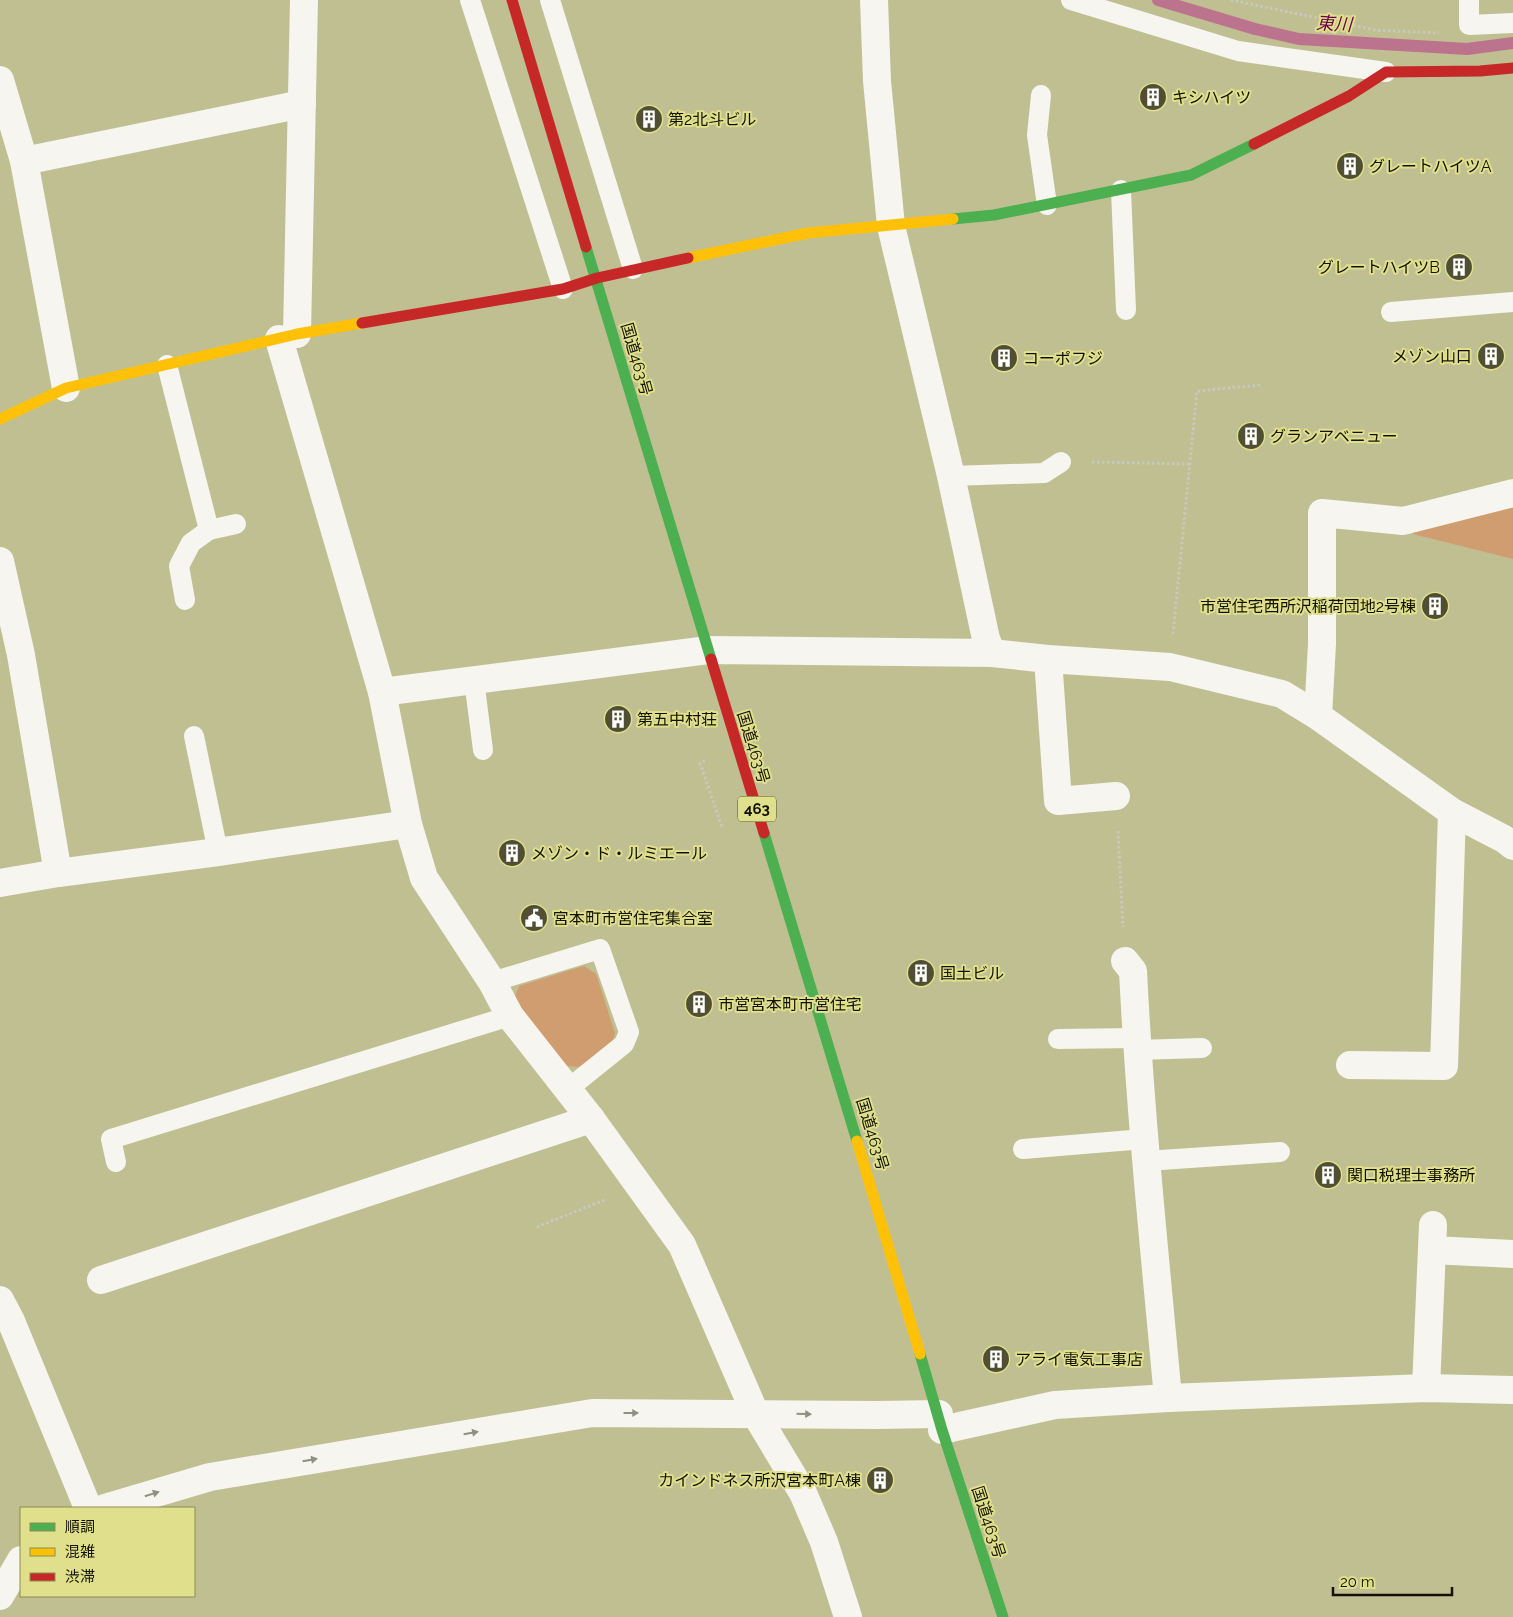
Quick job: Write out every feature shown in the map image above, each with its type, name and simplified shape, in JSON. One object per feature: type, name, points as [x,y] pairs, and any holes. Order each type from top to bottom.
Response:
[{"type":"main road","name":"国道463号","points":[[512,0],[831,1051],[941,1422],[1003,1617]]},
{"type":"main road","points":[[0,419],[66,388],[288,337],[563,289],[633,269],[808,234],[994,215],[1191,175],[1349,96],[1386,72],[1480,72],[1513,68]]},
{"type":"street","points":[[304,0],[302,104],[288,337],[382,692],[408,824],[424,878],[492,982],[510,1016],[591,1119],[682,1245],[755,1413],[802,1493],[824,1542],[848,1617]]},
{"type":"street","points":[[874,0],[877,81],[891,226],[951,476],[986,639],[992,653]]},
{"type":"street","points":[[0,80],[66,388]]},
{"type":"street","points":[[14,149],[302,104]]},
{"type":"street","points":[[1318,716],[1322,644],[1322,512],[1404,521],[1513,493]]},
{"type":"street","points":[[0,561],[21,656],[58,872]]},
{"type":"street","points":[[382,692],[708,650],[992,653],[1048,659],[1170,667],[1282,694],[1318,716],[1452,812],[1510,841]]},
{"type":"street","points":[[1048,659],[1058,801],[1116,796]]},
{"type":"street","points":[[1350,1065],[1444,1066],[1452,812]]},
{"type":"street","points":[[0,883],[58,872],[218,852],[408,824]]},
{"type":"street","points":[[1125,961],[1133,970],[1145,1150],[1168,1398]]},
{"type":"street","points":[[101,1280],[591,1119]]},
{"type":"street","points":[[1426,1388],[1433,1237],[1513,1254]]},
{"type":"street","points":[[0,1300],[11,1321],[88,1507]]},
{"type":"street","points":[[108,1507],[210,1477],[592,1413],[877,1415],[941,1422],[1055,1405],[1168,1398],[1426,1388],[1513,1390]]},
{"type":"street","points":[[0,1596],[20,1562]]},
{"type":"lane","points":[[470,0],[563,289]]},
{"type":"lane","points":[[550,0],[633,269]]},
{"type":"lane","points":[[1071,0],[1238,51],[1386,72]]},
{"type":"lane","points":[[1469,0],[1469,25],[1513,23]]},
{"type":"lane","points":[[1041,95],[1037,135],[1048,205]]},
{"type":"lane","points":[[1120,190],[1126,310]]},
{"type":"lane","points":[[1391,312],[1513,302]]},
{"type":"lane","points":[[167,365],[209,530]]},
{"type":"lane","points":[[951,476],[1044,473],[1061,462]]},
{"type":"lane","points":[[185,600],[179,566],[191,543],[209,530],[236,524]]},
{"type":"lane","points":[[474,680],[483,750]]},
{"type":"lane","points":[[194,736],[218,852]]},
{"type":"lane","points":[[492,982],[600,948],[629,1032],[624,1044],[568,1089]]},
{"type":"lane","points":[[116,1162],[111,1139],[510,1016]]},
{"type":"lane","points":[[1058,1039],[1202,1048]]},
{"type":"lane","points":[[1023,1149],[1280,1152]]},
{"type":"path","points":[[1231,0],[1375,30],[1456,34],[1469,25]]},
{"type":"path","points":[[1170,667],[1197,391],[1260,386]]},
{"type":"path","points":[[1061,462],[1189,464]]},
{"type":"path","points":[[700,762],[722,827]]},
{"type":"path","points":[[1116,796],[1125,961]]},
{"type":"path","points":[[537,1226],[640,1186]]},
{"type":"shaded area","points":[[1513,507],[1513,559],[1413,534],[1414,530]]},
{"type":"shaded area","points":[[584,966],[596,974],[615,1033],[612,1044],[582,1067],[565,1066],[514,999],[519,986]]},
{"type":"waterway","name":"東川","points":[[1158,0],[1255,29],[1299,39],[1467,49],[1513,43]]},
{"type":"traffic: fast","points":[[953,219],[994,215],[1191,175],[1254,144]]},
{"type":"traffic: fast","points":[[586,247],[711,659]]},
{"type":"traffic: fast","points":[[764,833],[857,1141]]},
{"type":"traffic: fast","points":[[920,1354],[942,1430],[1003,1617]]},
{"type":"traffic: slow","points":[[688,258],[808,233],[953,219]]},
{"type":"traffic: slow","points":[[0,419],[66,388],[297,334],[362,323]]},
{"type":"traffic: slow","points":[[857,1141],[920,1354]]},
{"type":"traffic: jam","points":[[512,0],[586,247]]},
{"type":"traffic: jam","points":[[1254,144],[1349,96],[1386,72],[1480,71],[1513,68]]},
{"type":"traffic: jam","points":[[362,323],[563,289],[597,278],[688,258]]},
{"type":"traffic: jam","points":[[711,659],[764,833]]},
{"type":"place","name":"キシハイツ","points":[[1153,97]]},
{"type":"place","name":"第2北斗ビル","points":[[649,119]]},
{"type":"place","name":"グレートハイツA","points":[[1350,166]]},
{"type":"place","name":"グレートハイツB","points":[[1459,267]]},
{"type":"place","name":"メゾン山口","points":[[1491,356]]},
{"type":"place","name":"コーポフジ","points":[[1004,358]]},
{"type":"place","name":"グランアベニュー","points":[[1251,436]]},
{"type":"place","name":"市営住宅西所沢稲荷団地2号棟","points":[[1435,606]]},
{"type":"place","name":"第五中村荘","points":[[618,719]]},
{"type":"place","name":"メゾン・ド・ルミエール","points":[[512,853]]},
{"type":"place","name":"宮本町市営住宅集合室","points":[[534,918]]},
{"type":"place","name":"国土ビル","points":[[921,973]]},
{"type":"place","name":"市営宮本町市営住宅","points":[[699,1004]]},
{"type":"place","name":"関口税理士事務所","points":[[1328,1175]]},
{"type":"place","name":"アライ電気工事店","points":[[996,1359]]},
{"type":"place","name":"カインドネス所沢宮本町A棟","points":[[880,1480]]}]
